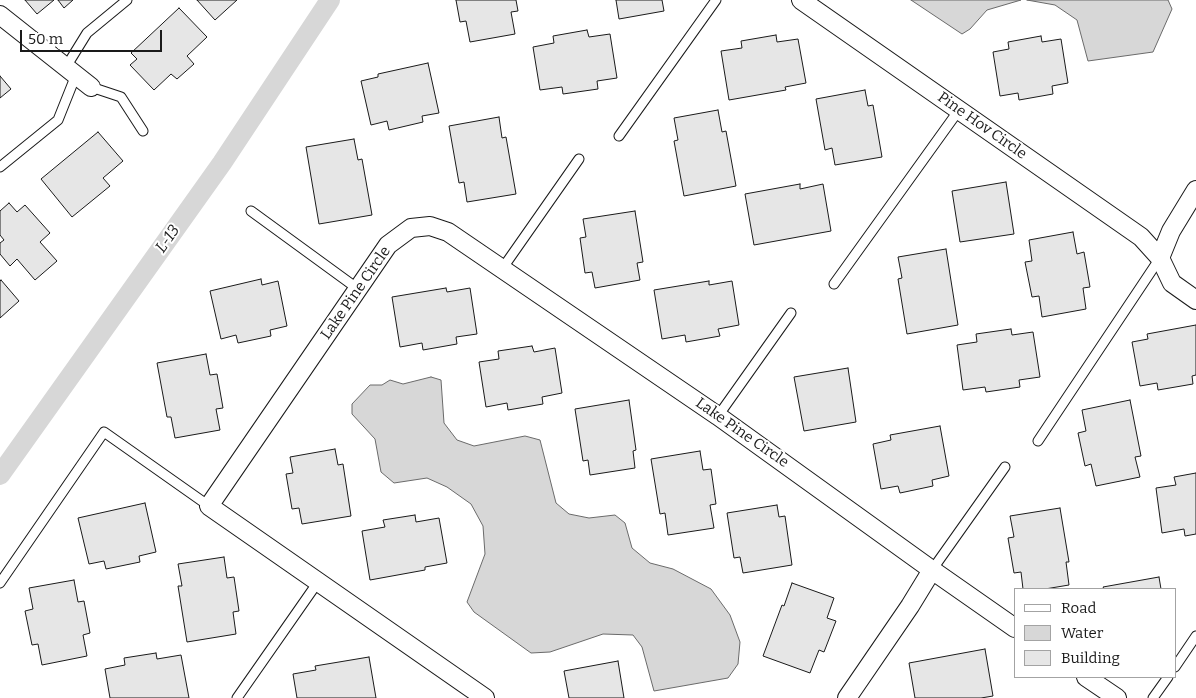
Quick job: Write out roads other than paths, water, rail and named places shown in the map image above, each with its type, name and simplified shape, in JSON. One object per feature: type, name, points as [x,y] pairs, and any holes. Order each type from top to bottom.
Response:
[{"type":"street","name":"Pine Hov Circle","points":[[801,0],[1141,237],[1160,258],[1172,284],[1196,300]]},
{"type":"street","points":[[0,15],[91,87]]},
{"type":"street","points":[[1160,258],[1171,231],[1196,190]]},
{"type":"street","name":"Lake Pine Circle","points":[[209,506],[388,245],[411,228],[430,226],[448,232],[718,416],[1014,627]]},
{"type":"street","points":[[209,506],[485,698]]},
{"type":"street","points":[[847,698],[910,606],[932,570]]},
{"type":"street","points":[[1087,678],[1116,698]]},
{"type":"lane","points":[[0,166],[58,120],[71,71],[87,33],[127,0]]},
{"type":"lane","points":[[619,136],[716,0]]},
{"type":"lane","points":[[91,87],[121,97],[143,130]]},
{"type":"lane","points":[[834,284],[959,110]]},
{"type":"lane","points":[[502,269],[579,159]]},
{"type":"lane","points":[[251,211],[358,289]]},
{"type":"lane","points":[[1038,441],[1160,258]]},
{"type":"lane","points":[[718,416],[790,313]]},
{"type":"lane","points":[[0,583],[104,432],[209,506]]},
{"type":"lane","points":[[932,570],[1005,467]]},
{"type":"lane","points":[[237,698],[318,582]]},
{"type":"lane","points":[[1176,666],[1196,636]]},
{"type":"lane","points":[[1153,698],[1167,678]]},
{"type":"water","points":[[911,0],[1021,0],[987,10],[970,29],[962,34]]},
{"type":"water","points":[[1027,0],[1168,0],[1172,9],[1153,52],[1088,61],[1077,20],[1055,5]]},
{"type":"water","points":[[431,377],[441,380],[444,423],[457,440],[474,446],[525,436],[540,440],[556,503],[569,514],[589,518],[615,515],[625,523],[632,548],[650,563],[673,569],[711,589],[730,615],[740,642],[738,664],[728,678],[654,691],[642,647],[633,635],[603,634],[550,652],[531,653],[474,612],[467,602],[485,554],[483,526],[471,504],[447,487],[427,478],[394,483],[381,472],[375,439],[352,414],[352,404],[370,385],[382,385],[390,380],[403,384]]},
{"type":"waterway","name":"L-13","points":[[0,475],[222,163],[330,0]]}]
